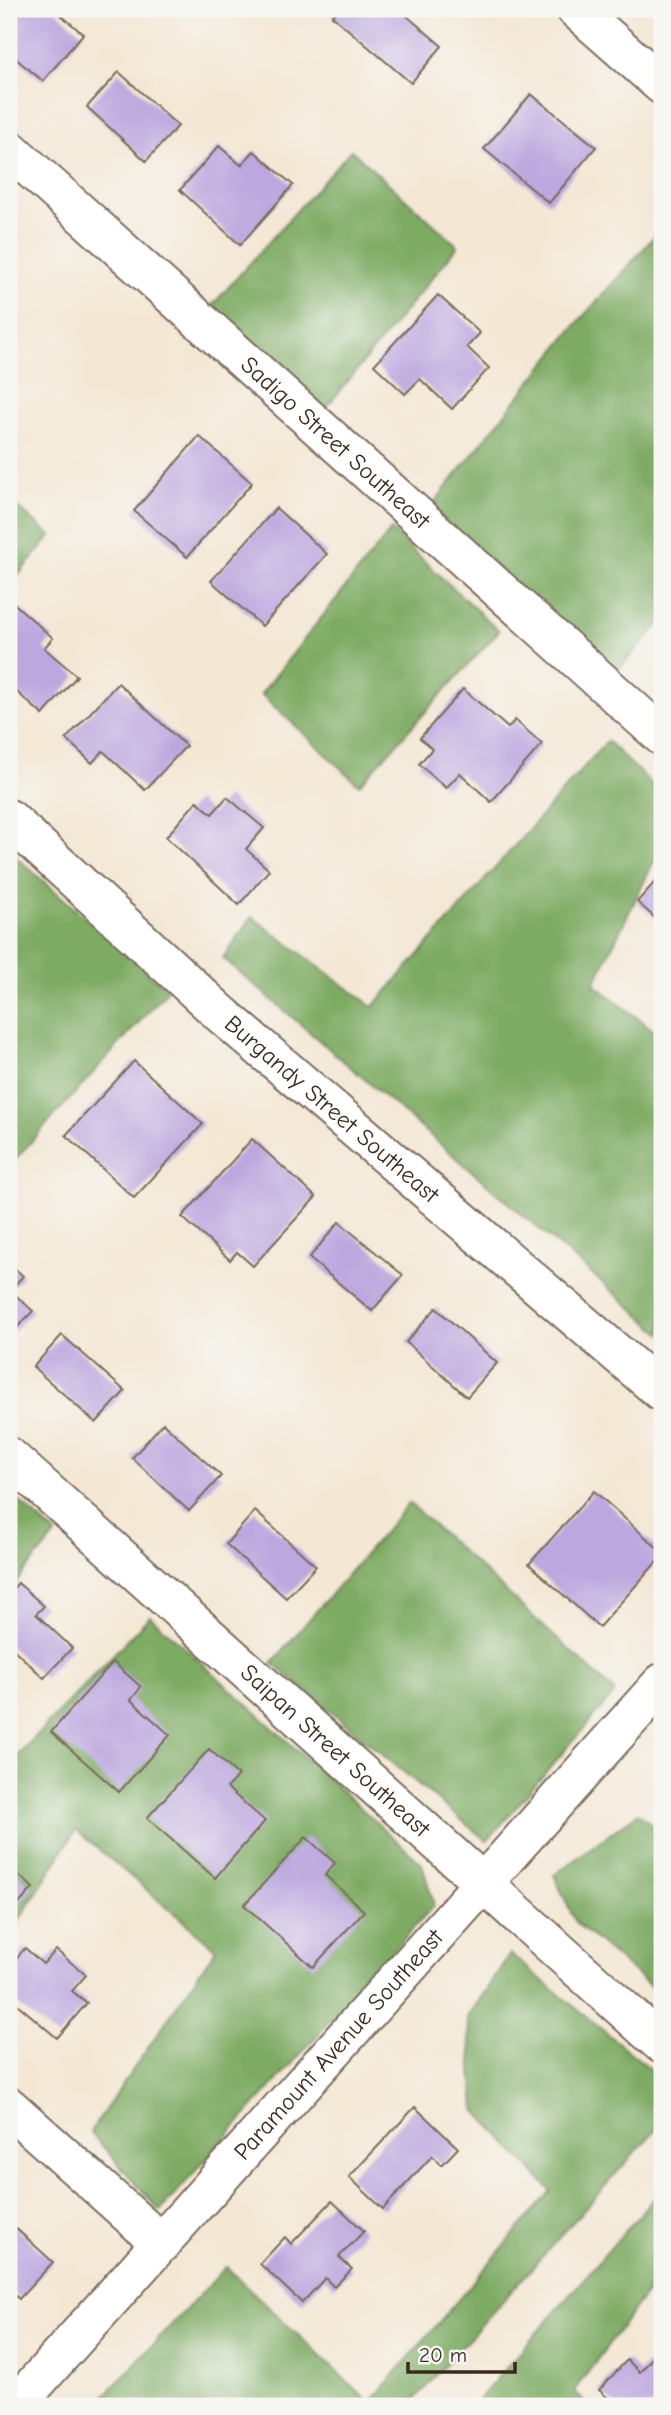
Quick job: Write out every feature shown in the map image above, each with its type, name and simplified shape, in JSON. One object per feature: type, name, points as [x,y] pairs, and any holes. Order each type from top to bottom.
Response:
[{"type":"street","points":[[576,9],[662,85]]},
{"type":"street","name":"Sadigo Street Southeast","points":[[9,149],[662,736]]},
{"type":"street","name":"Burgandy Street Southeast","points":[[9,818],[220,1013],[662,1392]]},
{"type":"street","name":"Saipan Street Southeast","points":[[9,1457],[484,1881],[662,2044]]},
{"type":"street","name":"Paramount Avenue Southeast","points":[[15,2406],[662,1683]]},
{"type":"street","points":[[9,2107],[161,2243]]},
{"type":"green space","points":[[351,150],[458,246],[321,414],[209,309]]},
{"type":"green space","points":[[662,228],[662,622],[615,673],[430,508],[574,327]]},
{"type":"green space","points":[[9,500],[51,536],[9,586]]},
{"type":"green space","points":[[391,530],[499,631],[359,785],[261,694]]},
{"type":"green space","points":[[607,741],[662,794],[662,845],[594,984],[662,1037],[662,1334],[223,958],[252,917],[373,1007]]},
{"type":"green space","points":[[9,851],[168,990],[10,1165],[9,1164]]},
{"type":"green space","points":[[9,1492],[56,1534],[9,1591]]},
{"type":"green space","points":[[409,1503],[615,1692],[487,1841],[272,1663]]},
{"type":"green space","points":[[150,1616],[422,1864],[434,1905],[160,2211],[90,2132],[216,1949],[76,1830],[9,1936],[9,1754],[15,1758]]},
{"type":"green space","points":[[638,1813],[662,1833],[662,1996],[576,1923],[554,1875]]},
{"type":"green space","points":[[510,1954],[649,2068],[662,2092],[662,2122],[409,2406],[95,2406],[226,2267],[370,2403],[551,2191],[475,2109],[468,2017]]},
{"type":"green space","points":[[662,2189],[662,2301],[648,2291],[574,2391],[588,2406],[473,2406]]},
{"type":"building","points":[[9,9],[54,9],[83,34],[43,81],[9,53]]},
{"type":"building","points":[[338,9],[403,9],[401,11],[442,46],[411,83],[332,16]]},
{"type":"building","points":[[119,72],[178,126],[146,161],[87,107]]},
{"type":"building","points":[[531,94],[596,147],[549,203],[484,149]]},
{"type":"building","points":[[219,146],[241,165],[254,151],[293,185],[240,245],[180,190]]},
{"type":"building","points":[[438,295],[480,333],[467,347],[489,368],[452,409],[420,379],[405,394],[374,365]]},
{"type":"building","points":[[199,436],[252,483],[187,557],[134,511]]},
{"type":"building","points":[[276,508],[327,554],[262,626],[211,581]]},
{"type":"building","points":[[9,599],[53,638],[44,648],[77,676],[43,715],[9,685]]},
{"type":"building","points":[[118,683],[186,746],[145,790],[103,751],[92,763],[66,739]]},
{"type":"building","points":[[463,689],[508,728],[515,720],[542,744],[491,802],[460,773],[446,788],[419,764],[432,749],[420,738]]},
{"type":"building","points":[[227,797],[264,828],[246,849],[269,870],[239,905],[166,837],[197,801],[212,814]]},
{"type":"building","points":[[662,874],[662,924],[637,902]]},
{"type":"building","points":[[134,1061],[203,1124],[134,1198],[66,1135]]},
{"type":"building","points":[[252,1139],[316,1197],[253,1266],[237,1252],[230,1260],[182,1217]]},
{"type":"building","points":[[339,1222],[403,1275],[372,1311],[309,1258]]},
{"type":"building","points":[[9,1263],[23,1276],[10,1290],[33,1311],[9,1336]]},
{"type":"building","points":[[436,1308],[497,1363],[467,1397],[406,1342]]},
{"type":"building","points":[[62,1335],[125,1391],[96,1423],[33,1367]]},
{"type":"building","points":[[163,1423],[221,1476],[189,1511],[132,1458]]},
{"type":"building","points":[[594,1491],[662,1552],[662,1556],[599,1627],[529,1564]]},
{"type":"building","points":[[255,1511],[316,1566],[286,1598],[226,1544]]},
{"type":"building","points":[[18,1583],[44,1606],[36,1614],[72,1648],[44,1678],[9,1645],[9,1593]]},
{"type":"building","points":[[113,1662],[141,1687],[131,1700],[170,1735],[119,1792],[51,1732]]},
{"type":"building","points":[[209,1749],[238,1775],[227,1788],[265,1821],[215,1878],[147,1818]]},
{"type":"building","points":[[306,1837],[335,1863],[325,1875],[364,1911],[313,1967],[244,1905]]},
{"type":"building","points":[[9,1866],[33,1888],[9,1915]]},
{"type":"building","points":[[25,1948],[43,1964],[56,1950],[86,1975],[72,1991],[87,2003],[57,2038],[9,1997],[9,1968]]},
{"type":"building","points":[[415,2107],[458,2148],[442,2165],[432,2156],[383,2209],[349,2177]]},
{"type":"building","points":[[332,2201],[364,2231],[339,2257],[352,2269],[334,2287],[325,2278],[302,2303],[260,2264],[285,2237],[291,2244]]},
{"type":"building","points":[[9,2222],[53,2262],[19,2299],[9,2290]]},
{"type":"building","points":[[662,2347],[662,2406],[617,2406],[599,2390],[627,2360],[640,2372]]}]
